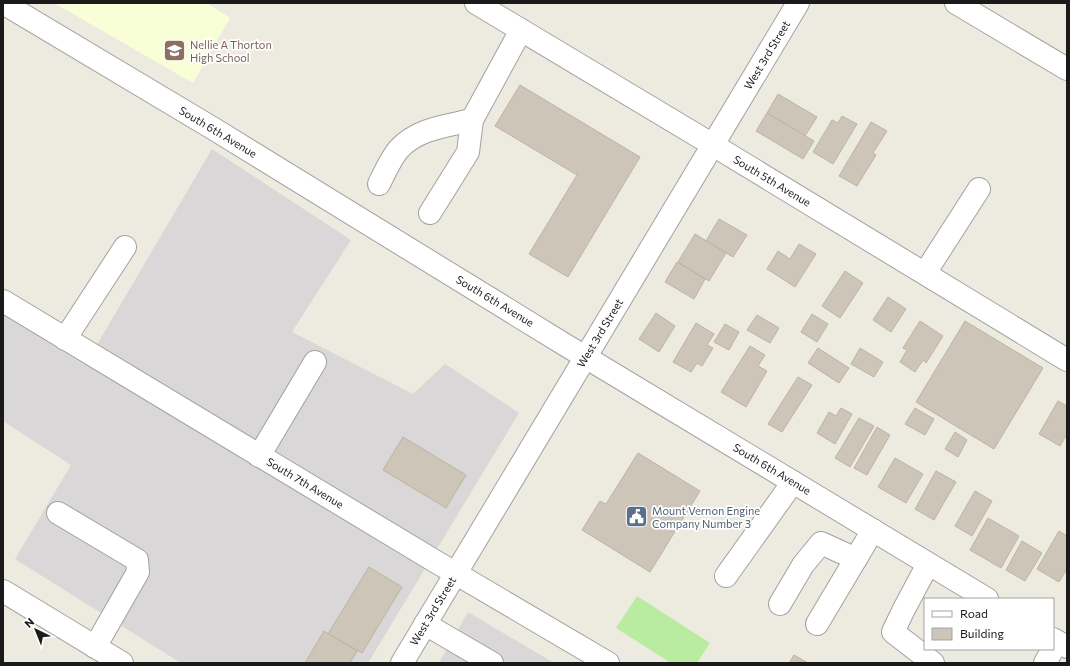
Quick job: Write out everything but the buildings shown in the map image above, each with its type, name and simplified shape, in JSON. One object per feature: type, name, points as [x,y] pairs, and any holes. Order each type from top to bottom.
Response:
[{"type":"street","name":"South 6th Avenue","points":[[3,3],[214,129],[586,357],[985,598]]},
{"type":"street","name":"South 5th Avenue","points":[[476,3],[1067,360]]},
{"type":"street","name":"West 3rd Street","points":[[402,663],[424,624],[798,3]]},
{"type":"street","points":[[956,3],[1067,69]]},
{"type":"street","points":[[430,213],[468,152],[472,120],[521,30]]},
{"type":"street","points":[[378,184],[398,150],[414,136],[432,129],[472,120]]},
{"type":"street","points":[[925,273],[979,189]]},
{"type":"street","points":[[65,339],[125,247]]},
{"type":"street","name":"South 7th Avenue","points":[[5,308],[65,339],[608,663]]},
{"type":"street","points":[[259,456],[315,362]]},
{"type":"street","points":[[726,576],[793,482]]},
{"type":"street","points":[[58,513],[137,560],[138,572],[95,647]]},
{"type":"street","points":[[817,624],[873,530]]},
{"type":"street","points":[[780,604],[803,565],[820,542],[856,558]]},
{"type":"street","points":[[928,564],[903,611],[894,632],[933,663]]},
{"type":"street","points":[[3,591],[122,663]]},
{"type":"street","points":[[424,624],[492,663]]},
{"type":"street","points":[[1045,663],[1054,650]]},
{"type":"shaded area","name":"Nellie A Thorton High School","points":[[54,3],[207,3],[230,18],[193,83]]},
{"type":"shaded area","points":[[212,149],[351,240],[292,332],[413,394],[445,364],[519,413],[368,663],[181,663],[15,559],[71,465],[3,421],[3,315],[85,365]]},
{"type":"shaded area","points":[[468,612],[554,663],[439,663]]},
{"type":"green space","points":[[637,596],[710,643],[697,663],[671,663],[616,628]]},
{"type":"place","name":"Nellie A Thorton High School","points":[[174,51]]},
{"type":"place","name":"Mount Vernon Engine Company Number 3","points":[[637,517]]}]
